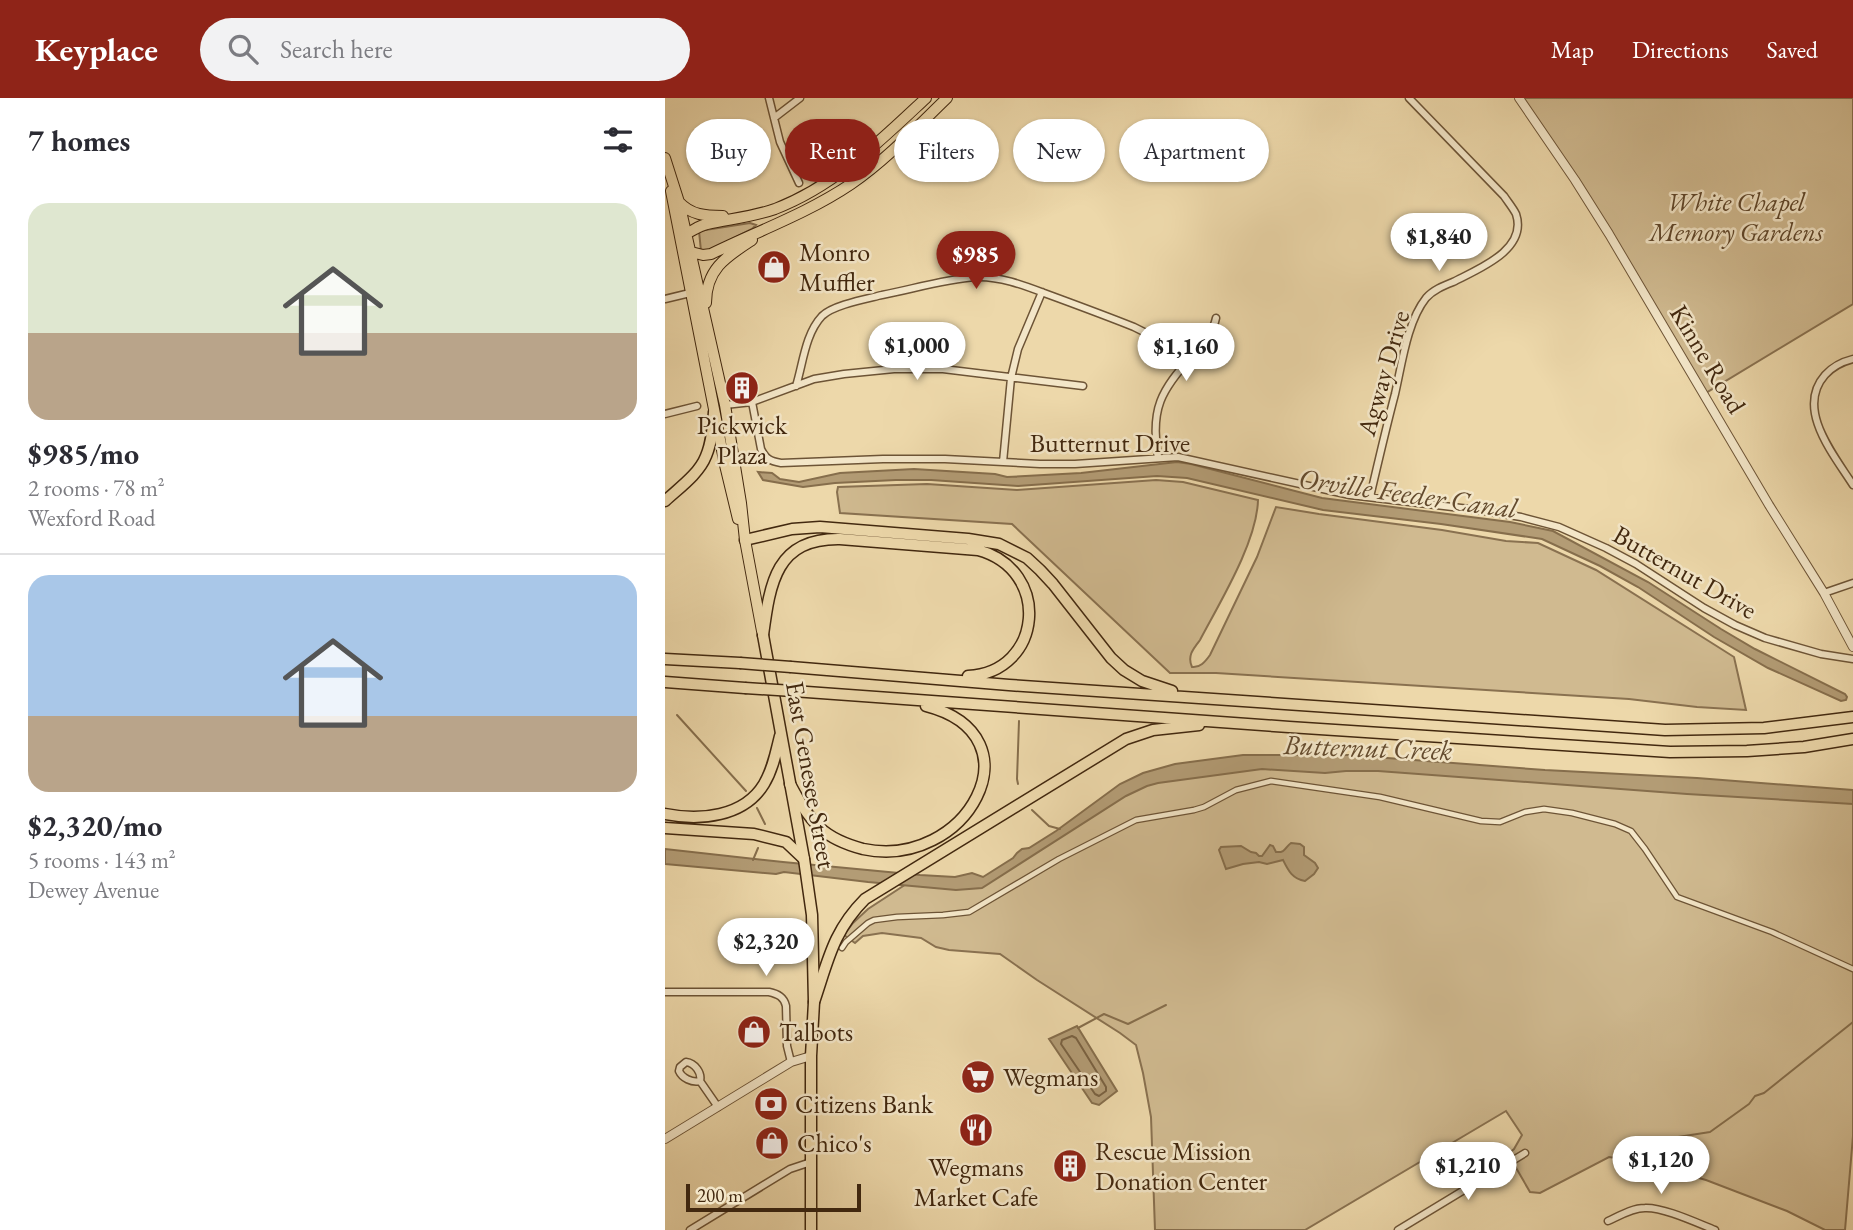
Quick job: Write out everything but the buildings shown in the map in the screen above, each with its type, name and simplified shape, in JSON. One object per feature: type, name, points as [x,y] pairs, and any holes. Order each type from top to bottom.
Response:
[{"type":"highway","points":[[665,501],[699,468],[706,456],[711,439],[713,407]]},
{"type":"highway","points":[[744,540],[792,529],[820,527],[999,544],[1027,558],[1040,570],[1111,658],[1124,670],[1151,685],[1195,697]]},
{"type":"highway","points":[[763,635],[768,594],[774,577],[789,555],[815,540],[840,539],[968,549],[999,558],[1016,574],[1027,593],[1029,623],[1023,642],[1009,661],[986,674],[933,678]]},
{"type":"highway","name":"East Genesee Street","points":[[763,635],[812,915],[814,1002],[811,1056],[811,1230]]},
{"type":"highway","points":[[665,659],[1665,730],[1764,728],[1853,717]]},
{"type":"highway","points":[[669,683],[1670,752],[1804,747],[1853,739]]},
{"type":"highway","points":[[790,784],[817,826],[841,842],[858,848],[887,852],[902,850],[936,838],[950,829],[971,808],[982,787],[983,757],[979,744],[970,729],[957,718],[939,709],[903,700]]},
{"type":"highway","points":[[814,1002],[833,943],[842,926],[865,899],[1126,739],[1166,728],[1224,723]]},
{"type":"highway","points":[[665,814],[691,818],[712,816],[740,807],[754,797],[764,784],[775,760],[780,736]]},
{"type":"highway","points":[[665,828],[754,834],[786,842],[804,859]]},
{"type":"main road","points":[[683,235],[703,225],[755,215],[793,200],[844,171],[926,98]]},
{"type":"main road","points":[[686,251],[709,255],[817,204],[870,170],[947,98]]},
{"type":"main road","name":"East Genesee Street","points":[[666,162],[679,202],[690,293],[763,635]]},
{"type":"main road","name":"East Genesee Street","points":[[666,162],[672,203],[683,235]]},
{"type":"main road","points":[[679,202],[687,210],[702,215],[755,215]]},
{"type":"main road","points":[[707,321],[706,293],[712,274],[735,251],[775,225]]},
{"type":"main road","name":"East Genesee Street","points":[[686,251],[707,321],[725,405],[741,503],[744,540]]},
{"type":"main road","points":[[713,407],[725,405]]},
{"type":"street","points":[[769,98],[780,142],[799,183]]},
{"type":"street","points":[[774,118],[800,98]]},
{"type":"street","name":"Agway Drive","points":[[1370,497],[1414,317],[1420,306],[1431,292],[1506,251],[1513,244],[1518,227],[1516,215],[1504,196],[1409,98]]},
{"type":"street","name":"Kinne Road","points":[[1519,98],[1609,234],[1824,593],[1853,647]]},
{"type":"street","points":[[796,386],[805,350],[821,317],[844,305],[975,277],[1008,281],[1134,327],[1150,335],[1184,365]]},
{"type":"street","points":[[1003,462],[1011,378],[1018,349],[1042,292]]},
{"type":"street","points":[[665,299],[690,293]]},
{"type":"street","points":[[1158,457],[1155,422],[1159,403],[1173,379],[1202,344],[1216,318]]},
{"type":"street","points":[[1853,359],[1831,368],[1815,390],[1814,401],[1817,422],[1853,485]]},
{"type":"street","points":[[725,405],[752,402],[814,379],[894,369],[943,369],[1083,386]]},
{"type":"street","name":"Butternut Drive","points":[[752,402],[763,454],[770,461],[781,463],[946,459],[1075,464],[1158,457],[1189,458],[1318,489],[1531,519],[1559,527],[1607,548],[1735,625],[1796,647],[1853,659]]},
{"type":"street","points":[[665,414],[697,406]]},
{"type":"street","points":[[1824,593],[1853,583]]},
{"type":"street","points":[[842,948],[874,920],[969,912],[1059,859],[1136,820],[1194,810],[1236,790],[1271,781],[1380,797],[1481,821],[1500,821],[1544,809],[1615,824],[1631,831],[1677,897],[1772,932],[1853,969]]},
{"type":"street","points":[[665,992],[769,992],[779,995],[786,1006],[786,1046],[791,1062]]},
{"type":"street","points":[[665,1139],[791,1062],[811,1056]]},
{"type":"street","points":[[700,1081],[718,1107]]},
{"type":"street","points":[[1398,1230],[1525,1153]]},
{"type":"street","points":[[690,1230],[790,1169],[811,1162]]},
{"type":"street","points":[[1608,1221],[1633,1210],[1657,1209],[1715,1230]]},
{"type":"green space","name":"White Chapel Memory Gardens","points":[[1519,98],[1853,98],[1853,304],[1704,394],[1609,234]]},
{"type":"green space","points":[[750,223],[756,225],[710,250],[701,251],[699,231]]},
{"type":"green space","points":[[1156,480],[1183,482],[1258,500],[1256,517],[1244,553],[1227,590],[1191,653],[1192,667],[1200,665],[1210,655],[1257,557],[1276,507],[1506,541],[1538,543],[1596,570],[1734,657],[1746,710],[1629,699],[1216,673],[1170,673],[1012,524],[840,513],[837,492],[838,487],[927,484],[1017,490]]},
{"type":"green space","points":[[1243,763],[1853,796],[1853,1136],[1845,1230],[1825,1230],[1787,1211],[1706,1180],[1646,1163],[1609,1157],[1540,1193],[1530,1192],[1508,1154],[1522,1135],[1506,1111],[1305,1230],[1155,1230],[1151,1117],[1136,1045],[1000,954],[949,950],[936,947],[921,938],[882,933],[863,936],[855,943],[844,935],[868,909],[914,879],[989,879],[1142,782]]},
{"type":"water","points":[[1177,462],[1322,498],[1510,522],[1553,531],[1648,582],[1755,649],[1845,694],[1846,700],[1841,701],[1768,668],[1714,637],[1638,587],[1542,539],[1323,510],[1187,478],[1157,476],[1018,486],[896,480],[803,487],[763,480],[758,472],[772,473],[780,479],[799,482],[840,473],[914,469],[1007,477],[1081,473]]},
{"type":"water","points":[[1243,755],[1348,755],[1853,790],[1853,804],[1378,771],[1325,773],[1262,769],[1147,786],[1126,796],[982,888],[956,890],[784,872],[776,874],[665,864],[665,849],[920,875],[955,877],[972,873],[983,877],[1022,849],[1029,848],[1056,831],[1120,784],[1143,773],[1175,764]]},
{"type":"water","points":[[1291,843],[1304,847],[1304,855],[1318,868],[1305,881],[1294,876],[1283,860],[1267,864],[1243,864],[1226,869],[1219,850],[1221,847],[1241,846],[1262,856],[1270,845],[1279,852],[1284,851]]},
{"type":"water","points":[[1077,1026],[1117,1091],[1099,1105],[1092,1103],[1049,1039]]},
{"type":"waterway","points":[[677,715],[746,791]]},
{"type":"waterway","points":[[1018,784],[1019,721]]},
{"type":"waterway","points":[[757,808],[765,824]]},
{"type":"waterway","points":[[1032,810],[1049,826],[1060,829]]},
{"type":"waterway","points":[[753,860],[758,848]]},
{"type":"waterway","points":[[1078,1028],[1104,1014],[1128,1024],[1166,1005]]},
{"type":"waterway","points":[[1646,1137],[1678,1137],[1710,1132],[1853,1022]]},
{"type":"place","name":"Monro Muffler","points":[[774,267]]},
{"type":"place","name":"Pickwick Plaza","points":[[742,388]]},
{"type":"place","name":"Talbots","points":[[754,1032]]},
{"type":"place","name":"Wegmans","points":[[978,1077]]},
{"type":"place","name":"Citizens Bank","points":[[771,1104]]},
{"type":"place","name":"Wegmans Market Cafe","points":[[976,1130]]},
{"type":"place","name":"Chico's","points":[[772,1143]]},
{"type":"place","name":"Rescue Mission Donation Center","points":[[1070,1166]]},
{"type":"water label","name":"Orville Feeder Canal","points":[[1408,493]]},
{"type":"water label","name":"Butternut Creek","points":[[1368,747]]}]
